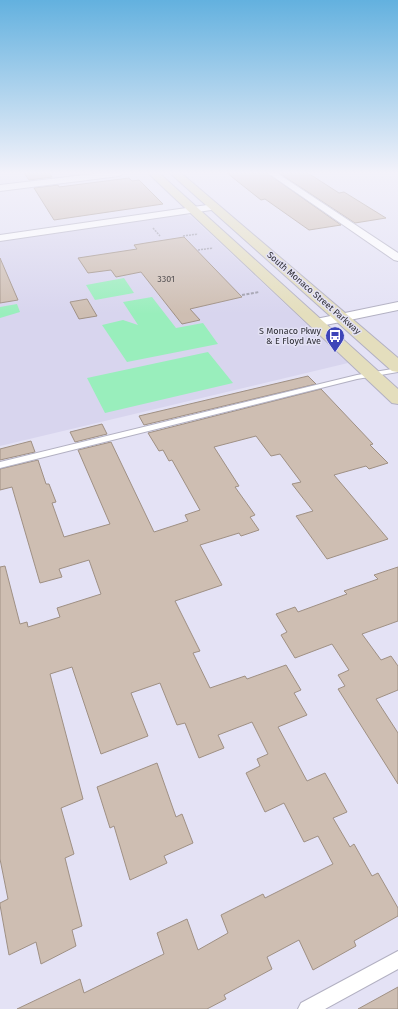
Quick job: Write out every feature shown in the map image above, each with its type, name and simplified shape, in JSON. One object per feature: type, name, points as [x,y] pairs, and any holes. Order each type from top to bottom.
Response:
[{"type":"main road","name":"South Monaco Street Parkway","points":[[205,220],[398,399]]},
{"type":"main road","name":"South Monaco Street Parkway","points":[[229,220],[343,318],[398,368]]},
{"type":"street","points":[[0,238],[124,220]]},
{"type":"street","points":[[342,220],[398,258]]},
{"type":"street","points":[[316,323],[398,306]]},
{"type":"lane","points":[[0,465],[398,368]]},
{"type":"lane","points":[[307,1009],[398,960]]},
{"type":"path","points":[[183,236],[201,234]]},
{"type":"path","points":[[198,250],[214,248]]},
{"type":"path","points":[[242,295],[261,291]]},
{"type":"shaded area","points":[[141,220],[195,220],[348,363],[0,446],[0,241]]},
{"type":"green space","points":[[124,278],[134,293],[95,300],[86,285]]},
{"type":"green space","points":[[152,297],[176,328],[203,323],[218,344],[127,362],[102,325],[123,320],[138,325],[123,302]]},
{"type":"green space","points":[[17,304],[20,312],[0,318],[0,307]]},
{"type":"green space","points":[[208,352],[233,383],[105,413],[87,378]]},
{"type":"building","points":[[295,220],[334,220],[341,225],[309,230]]},
{"type":"building","points":[[351,220],[373,220],[355,223]]},
{"type":"building","points":[[184,237],[242,297],[190,309],[200,320],[182,324],[141,272],[116,277],[111,270],[88,273],[78,258],[137,249],[134,245]]},
{"type":"building","points":[[0,258],[18,300],[0,303]]},
{"type":"building","points":[[87,299],[97,316],[79,319],[70,302]]},
{"type":"building","points":[[308,376],[316,384],[144,425],[139,416]]},
{"type":"building","points":[[321,389],[373,444],[370,445],[388,463],[369,469],[366,466],[334,475],[388,539],[327,559],[296,516],[313,511],[292,484],[301,482],[280,454],[271,456],[256,436],[214,447],[239,486],[235,487],[255,515],[250,517],[259,530],[241,536],[239,533],[200,545],[222,585],[175,601],[200,651],[193,653],[210,688],[245,676],[247,679],[286,665],[301,690],[294,693],[307,715],[278,727],[307,781],[325,773],[347,812],[333,818],[350,847],[354,844],[372,876],[378,873],[398,908],[398,916],[354,941],[356,946],[313,970],[299,940],[267,957],[272,969],[224,995],[226,999],[207,1009],[17,1009],[80,979],[84,993],[164,954],[157,933],[187,919],[198,950],[228,933],[221,915],[263,894],[265,898],[333,864],[318,836],[304,842],[284,803],[265,812],[246,773],[260,766],[257,759],[268,754],[252,722],[218,735],[224,748],[199,758],[185,723],[177,725],[160,683],[131,693],[148,736],[101,754],[72,667],[50,674],[83,799],[61,808],[74,854],[65,858],[82,926],[72,930],[76,946],[41,964],[36,942],[9,955],[0,905],[0,903],[8,899],[0,859],[0,567],[5,566],[20,624],[27,622],[28,627],[60,617],[57,608],[101,594],[89,560],[59,569],[62,577],[40,583],[12,487],[0,490],[0,469],[38,460],[46,484],[49,484],[56,502],[52,503],[64,537],[110,524],[78,450],[111,442],[154,532],[188,521],[185,515],[200,510],[172,460],[169,461],[163,450],[159,451],[148,433]]},
{"type":"building","points":[[102,424],[107,434],[75,442],[70,432]]},
{"type":"building","points":[[31,441],[35,452],[0,460],[0,449]]},
{"type":"building","points":[[398,567],[398,621],[362,634],[381,660],[391,656],[398,666],[398,690],[376,699],[398,733],[398,784],[338,689],[345,686],[338,675],[349,670],[332,644],[295,658],[281,635],[287,632],[276,614],[295,607],[298,612],[347,594],[344,591],[378,579],[374,575]]},
{"type":"building","points":[[157,763],[176,817],[182,814],[193,843],[164,856],[167,863],[130,880],[114,826],[110,828],[97,787]]},
{"type":"building","points":[[398,987],[398,1009],[358,1009]]},
{"type":"place","name":"S Monaco Pkwy & E Floyd Ave","points":[[335,353]]}]
